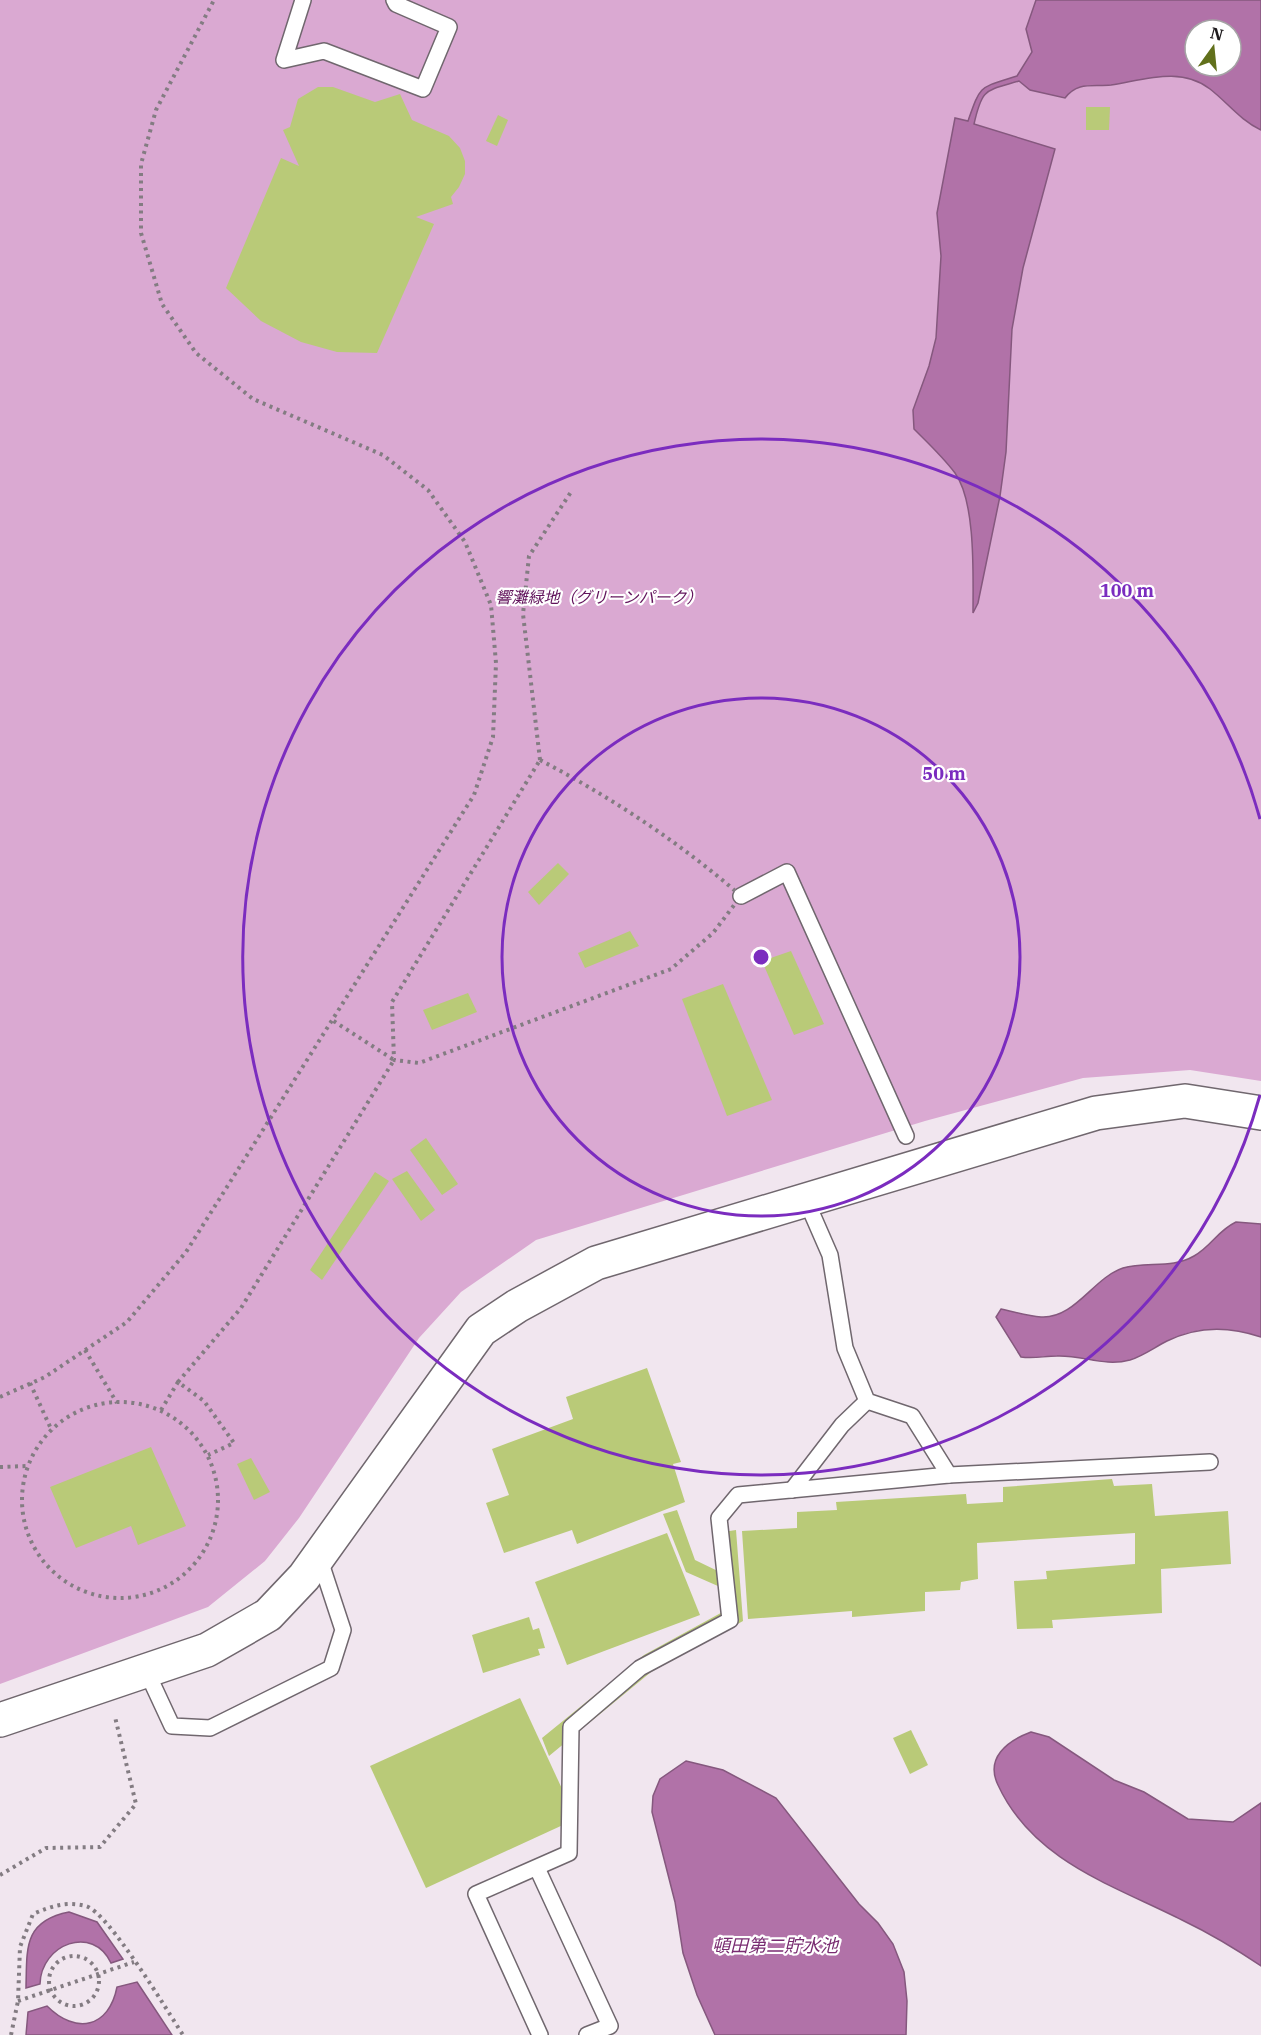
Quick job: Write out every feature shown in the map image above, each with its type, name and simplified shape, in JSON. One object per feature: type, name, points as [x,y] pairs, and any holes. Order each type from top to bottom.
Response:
[{"type":"street","points":[[0,1720],[207,1650],[268,1615],[319,1557],[481,1330],[517,1306],[596,1263],[1096,1113],[1185,1101],[1261,1113]]},
{"type":"lane","points":[[303,0],[284,60],[324,51],[423,89],[449,27],[396,4],[394,0]]},
{"type":"lane","points":[[741,896],[787,872],[906,1136]]},
{"type":"lane","points":[[806,1200],[830,1255],[845,1348],[867,1401],[912,1416],[949,1475]]},
{"type":"lane","points":[[792,1490],[842,1425],[867,1401]]},
{"type":"lane","points":[[540,2035],[476,1894],[569,1853],[571,1726],[640,1668],[730,1620],[719,1518],[738,1495],[949,1475],[1210,1462]]},
{"type":"lane","points":[[146,1670],[172,1726],[210,1728],[331,1668],[343,1630],[319,1557]]},
{"type":"lane","points":[[537,1868],[610,2026],[587,2035]]},
{"type":"path","points":[[0,1397],[30,1383],[127,1322],[186,1252],[474,795],[493,737],[496,663],[491,605],[465,542],[428,490],[382,455],[253,399],[196,353],[162,304],[141,233],[141,164],[156,110],[214,0]]},
{"type":"path","points":[[161,1410],[178,1382],[241,1308],[394,1060],[392,1002],[540,759],[523,614],[529,556],[571,492]]},
{"type":"path","points":[[332,1020],[394,1060],[419,1063],[671,969],[713,933],[741,896],[709,867],[576,779],[540,759]]},
{"type":"path","points":[[85,1350],[117,1403]]},
{"type":"path","points":[[178,1382],[204,1401],[234,1443],[208,1455]]},
{"type":"path","points":[[30,1383],[52,1431]]},
{"type":"path","points":[[129,1402],[161,1410],[189,1429],[208,1455],[218,1487],[217,1520],[205,1551],[183,1576],[155,1592],[124,1598],[92,1594],[63,1580],[40,1558],[26,1529],[22,1498],[28,1466],[43,1439],[67,1417],[96,1405],[129,1402]]},
{"type":"path","points":[[0,1467],[28,1466]]},
{"type":"path","points":[[0,1875],[46,1848],[100,1847],[136,1804],[107,1684]]},
{"type":"path","points":[[12,2035],[18,2001],[20,1947],[33,1914],[60,1903],[89,1907],[112,1929],[183,2035]]},
{"type":"path","points":[[72,1955],[88,1960],[99,1974],[98,1991],[86,2003],[70,2006],[62,2003],[51,1991],[49,1975],[52,1968],[64,1957],[72,1955]]},
{"type":"path","points":[[18,2001],[134,1962]]},
{"type":"green space","name":"響灘緑地（グリーンパーク）","points":[[0,0],[1261,0],[1261,1081],[1190,1070],[1083,1078],[925,1121],[536,1240],[461,1292],[419,1338],[299,1518],[265,1561],[208,1607],[0,1684]]},
{"type":"water","points":[[1036,0],[1261,0],[1261,130],[1210,89],[1187,78],[1243,78],[1243,18],[1183,18],[1183,77],[1149,78],[1111,85],[1086,86],[1075,89],[1065,98],[1030,90],[1019,81],[992,90],[983,97],[974,124],[1055,149],[1023,268],[1012,329],[1006,452],[1000,496],[978,603],[973,613],[972,540],[967,502],[955,473],[914,429],[913,410],[929,366],[936,338],[941,256],[937,213],[955,118],[968,121],[983,89],[1017,76],[1032,52],[1026,29]]},
{"type":"water","points":[[1236,1222],[1261,1224],[1261,1337],[1225,1329],[1201,1330],[1178,1336],[1140,1356],[1120,1362],[1102,1362],[1067,1356],[1026,1358],[1021,1357],[996,1317],[1001,1309],[1041,1317],[1064,1312],[1112,1273],[1132,1266],[1168,1264],[1186,1260],[1200,1252]]},
{"type":"water","points":[[1031,1732],[1049,1737],[1114,1780],[1144,1792],[1188,1819],[1233,1822],[1261,1803],[1261,1966],[1202,1930],[1077,1868],[1053,1852],[1032,1833],[1013,1811],[998,1785],[994,1767],[996,1759],[1007,1746]]},
{"type":"water","name":"頓田第二貯水池","points":[[686,1761],[723,1770],[776,1798],[859,1904],[878,1923],[893,1944],[904,1972],[907,2001],[906,2035],[715,2035],[697,1995],[683,1953],[675,1902],[652,1812],[653,1796],[660,1779]]},
{"type":"water","points":[[69,1912],[97,1922],[123,1959],[111,1963],[103,1951],[92,1944],[81,1942],[69,1944],[58,1949],[49,1958],[40,1984],[26,1988],[28,1949],[35,1930],[54,1916]]},
{"type":"water","points":[[137,1982],[172,2035],[26,2035],[28,2012],[47,2006],[69,2021],[80,2024],[90,2023],[99,2019],[107,2011],[117,1987]]},
{"type":"building","points":[[318,87],[333,87],[375,102],[400,94],[412,120],[449,136],[460,148],[465,161],[465,174],[451,197],[453,204],[416,217],[434,224],[377,353],[337,352],[301,342],[261,321],[226,288],[281,158],[299,166],[283,130],[290,127],[298,99]]},
{"type":"building","points":[[1086,107],[1110,107],[1109,130],[1086,130]]},
{"type":"building","points":[[498,115],[508,120],[497,146],[486,141]]},
{"type":"building","points":[[558,863],[569,874],[539,905],[528,892]]},
{"type":"building","points":[[630,931],[639,946],[585,968],[578,953]]},
{"type":"building","points":[[791,951],[824,1024],[794,1035],[762,961]]},
{"type":"building","points":[[723,984],[772,1100],[727,1116],[682,999]]},
{"type":"building","points":[[468,993],[477,1012],[432,1030],[423,1010]]},
{"type":"building","points":[[426,1138],[458,1184],[442,1195],[410,1150]]},
{"type":"building","points":[[407,1171],[435,1210],[421,1221],[392,1179]]},
{"type":"building","points":[[375,1172],[389,1181],[322,1280],[310,1270]]},
{"type":"building","points":[[647,1368],[681,1462],[673,1464],[685,1502],[577,1544],[572,1530],[504,1553],[486,1503],[509,1495],[492,1449],[573,1419],[566,1397]]},
{"type":"building","points":[[151,1447],[186,1526],[138,1545],[131,1526],[76,1548],[50,1487]]},
{"type":"building","points":[[251,1458],[270,1492],[254,1500],[237,1464]]},
{"type":"building","points":[[1112,1479],[1114,1486],[1152,1484],[1155,1516],[1228,1511],[1231,1564],[1161,1569],[1162,1613],[1052,1620],[1053,1628],[1017,1629],[1014,1581],[1047,1579],[1046,1571],[1135,1564],[1135,1533],[977,1543],[978,1579],[961,1582],[960,1590],[925,1592],[925,1611],[852,1617],[852,1611],[748,1619],[742,1531],[797,1528],[797,1512],[837,1510],[836,1502],[966,1494],[967,1504],[1003,1502],[1003,1487]]},
{"type":"building","points":[[677,1510],[695,1560],[726,1575],[723,1532],[736,1530],[743,1621],[651,1672],[549,1756],[542,1738],[644,1655],[728,1609],[727,1590],[686,1572],[663,1514]]},
{"type":"building","points":[[667,1533],[700,1615],[567,1665],[535,1582]]},
{"type":"building","points":[[529,1617],[533,1630],[539,1628],[545,1648],[538,1649],[540,1655],[483,1673],[472,1635]]},
{"type":"building","points":[[520,1698],[576,1819],[426,1888],[370,1766]]},
{"type":"building","points":[[911,1730],[928,1765],[910,1774],[893,1738]]}]
